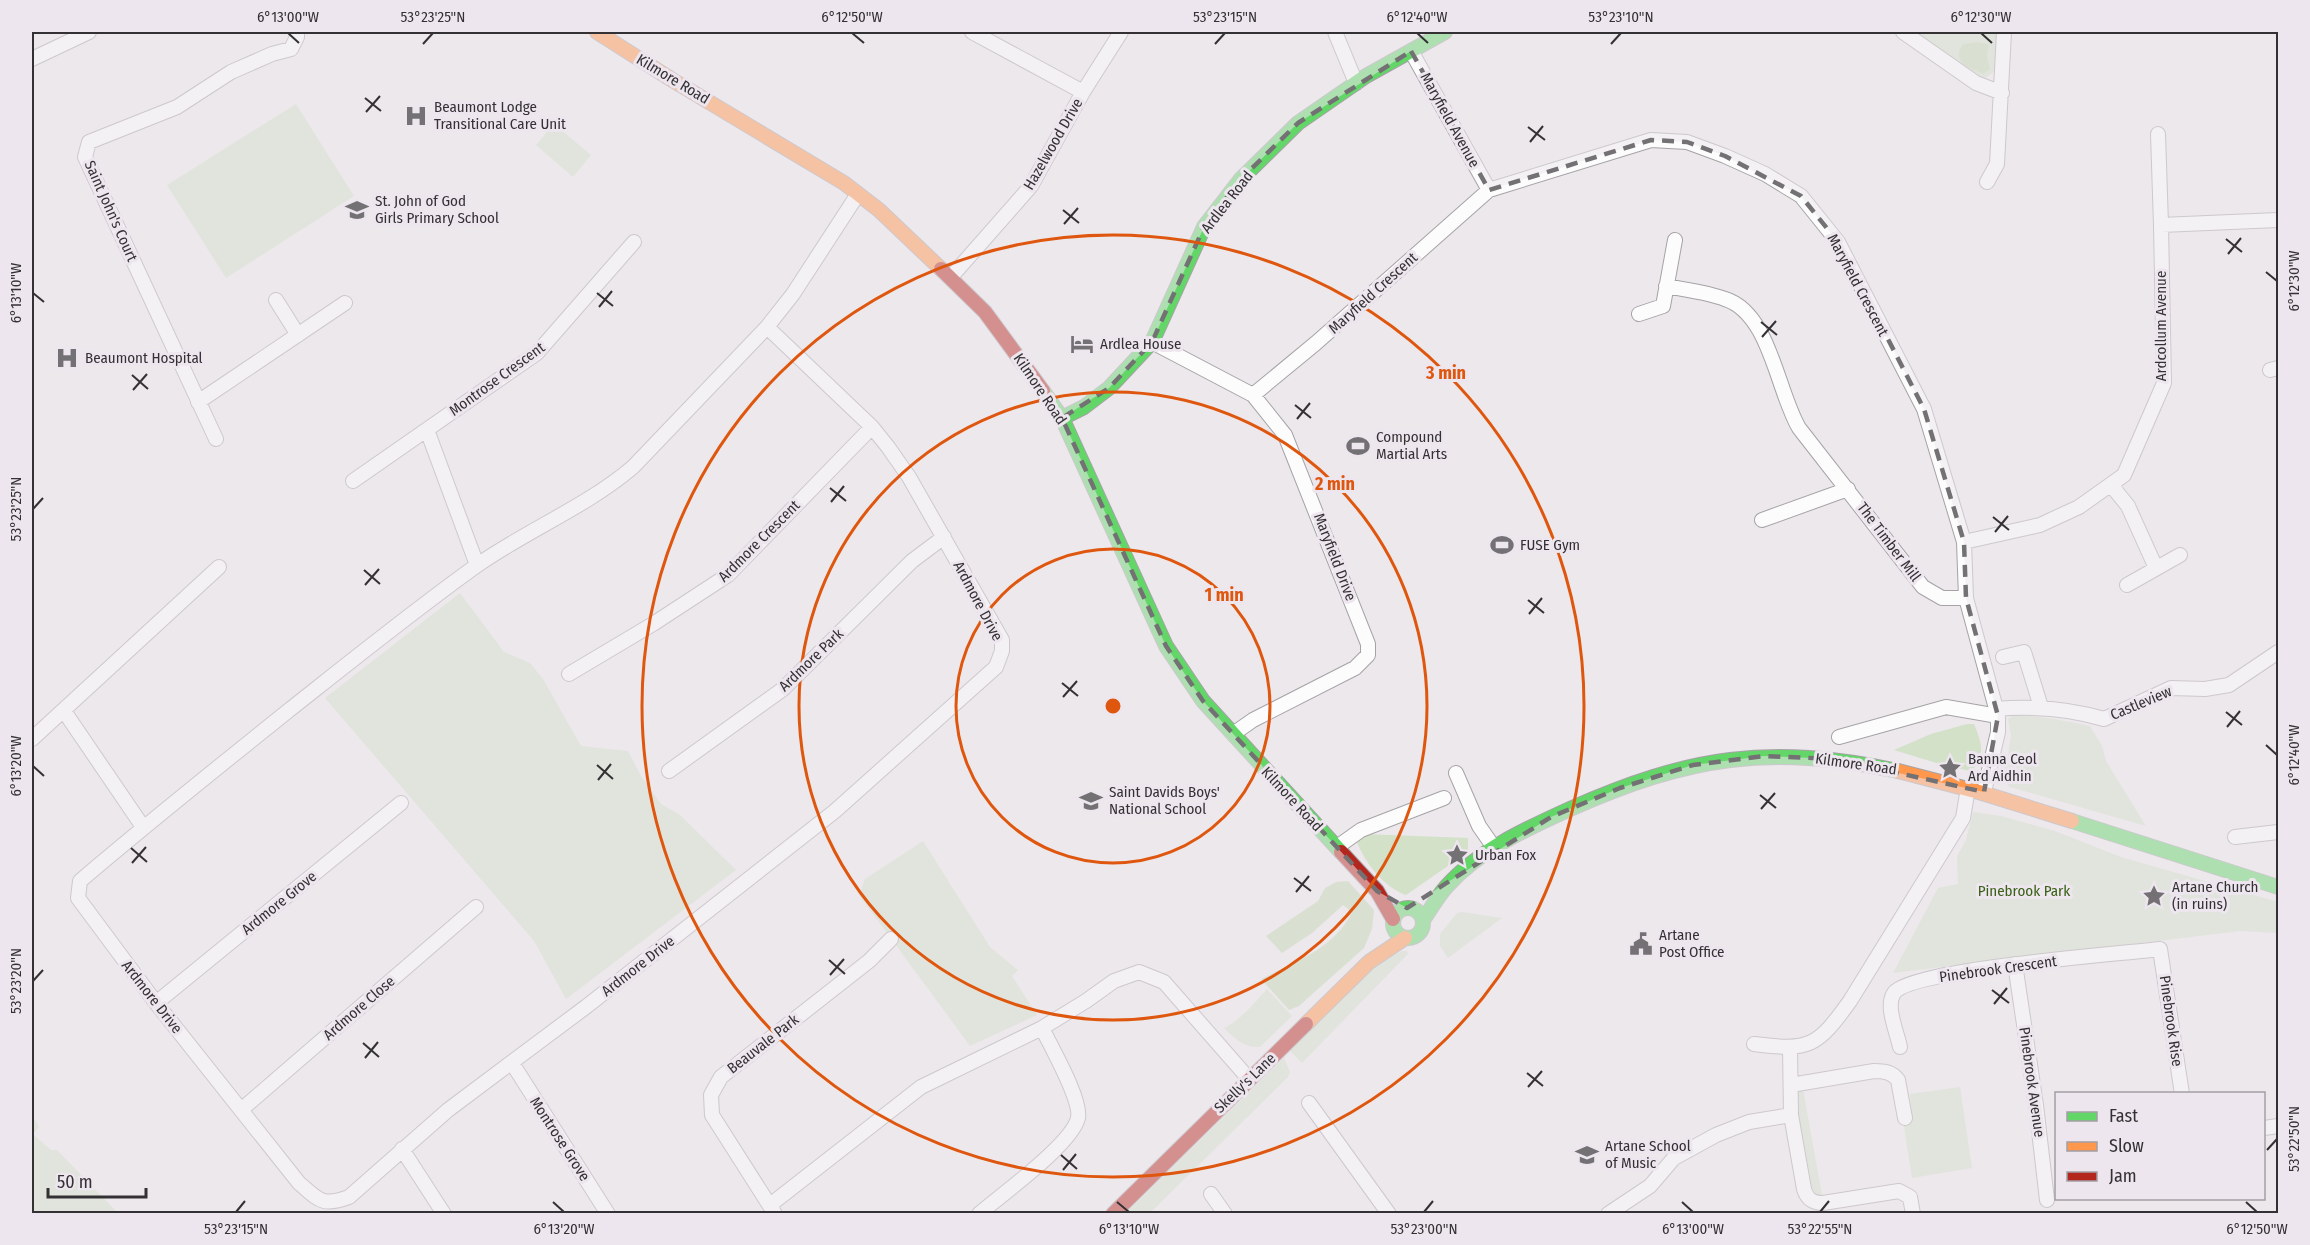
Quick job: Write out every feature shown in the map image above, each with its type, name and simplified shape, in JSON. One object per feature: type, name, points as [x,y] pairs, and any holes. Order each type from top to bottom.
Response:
[{"type":"street","points":[[32,59],[89,32]]},
{"type":"street","name":"Saint John's Court","points":[[216,439],[85,156],[89,142],[177,107],[231,72],[272,54],[291,49],[297,32]]},
{"type":"street","name":"Kilmore Road","points":[[597,32],[674,81],[808,160],[858,194],[951,277],[985,312],[1062,418],[1166,646],[1203,701],[1377,891],[1393,921]]},
{"type":"street","points":[[972,32],[1083,93]]},
{"type":"street","name":"Hazelwood Drive","points":[[951,277],[1031,186],[1083,93],[1121,32]]},
{"type":"street","points":[[1335,32],[1356,83]]},
{"type":"street","name":"Ardlea Road","points":[[1062,418],[1084,407],[1109,388],[1152,342],[1204,227],[1241,179],[1298,123],[1356,83],[1445,32]]},
{"type":"street","points":[[1903,32],[1976,83],[2002,93]]},
{"type":"street","points":[[1987,182],[1997,164],[2004,32]]},
{"type":"street","name":"Maryfield Avenue","points":[[1411,51],[1489,190]]},
{"type":"street","name":"Ardcollum Avenue","points":[[1964,542],[2040,525],[2079,507],[2124,475],[2164,383],[2158,134]]},
{"type":"street","name":"Maryfield Crescent","points":[[1253,395],[1316,343],[1489,190],[1651,140],[1687,142],[1765,174],[1801,196],[1838,242],[1924,409],[1964,542],[1966,598],[1996,712],[1998,732],[1984,792]]},
{"type":"street","name":"Ardmore Drive","points":[[767,327],[872,427],[909,477],[1002,640],[1002,651],[996,667],[835,811],[512,1064],[448,1110],[349,1197],[333,1203],[321,1202],[299,1183],[156,1003],[78,898],[80,881],[143,827],[391,630],[477,565],[612,485],[659,441],[767,327],[793,294],[858,194]]},
{"type":"street","points":[[2161,225],[2278,220]]},
{"type":"street","points":[[1639,314],[1663,306],[1675,240]]},
{"type":"street","name":"Montrose Crescent","points":[[352,481],[537,354],[634,242]]},
{"type":"street","name":"The Timber Mill","points":[[1666,286],[1726,299],[1736,304],[1756,323],[1791,415],[1799,428],[1923,587],[1942,598],[1966,598]]},
{"type":"street","points":[[276,300],[298,335]]},
{"type":"street","points":[[198,402],[345,303]]},
{"type":"street","name":"Maryfield Drive","points":[[1152,342],[1253,395],[1285,435],[1370,650],[1366,660],[1355,668],[1252,720],[1233,734]]},
{"type":"street","name":"Ardmore Crescent","points":[[569,674],[653,624],[728,575],[872,427]]},
{"type":"street","points":[[427,430],[477,565]]},
{"type":"street","points":[[2111,485],[2128,506],[2156,568]]},
{"type":"street","name":"The Timber Mill","points":[[1762,520],[1848,489]]},
{"type":"street","name":"Ardmore Park","points":[[669,771],[783,689],[912,561],[944,537]]},
{"type":"street","points":[[2127,585],[2180,555]]},
{"type":"street","points":[[32,739],[219,567]]},
{"type":"street","points":[[2003,657],[2024,652],[2041,707]]},
{"type":"street","name":"Castleview","points":[[1996,712],[2041,707],[2079,712],[2104,719],[2171,688],[2217,689],[2229,685],[2278,652]]},
{"type":"street","points":[[1839,737],[1946,707],[1996,712]]},
{"type":"street","points":[[64,711],[143,827]]},
{"type":"street","name":"Kilmore Road","points":[[1424,920],[1447,886],[1464,870],[1495,849],[1551,817],[1620,788],[1693,765],[1764,756],[1835,759],[1901,771],[1984,792],[2278,887]]},
{"type":"street","points":[[1456,773],[1479,826],[1495,849]]},
{"type":"street","points":[[1754,1044],[1790,1048],[1808,1045],[1829,1029],[1850,1001],[1963,818],[1968,788]]},
{"type":"street","points":[[1337,847],[1361,830],[1444,798]]},
{"type":"street","name":"Ardmore Grove","points":[[156,1003],[401,803]]},
{"type":"street","points":[[2235,837],[2278,832]]},
{"type":"street","name":"Kilmore Road","points":[[1377,891],[1409,908],[1447,886]]},
{"type":"street","name":"Ardmore Close","points":[[241,1110],[476,907]]},
{"type":"street","points":[[1409,908],[1419,912],[1424,920],[1420,933],[1414,937],[1405,938],[1396,932],[1393,921],[1399,910],[1409,908]]},
{"type":"street","name":"Skelly's Lane","points":[[1379,954],[1393,921]]},
{"type":"street","name":"Skelly's Lane","points":[[1113,1214],[1379,954],[1405,938]]},
{"type":"street","name":"Beauvale Park","points":[[891,939],[869,961],[721,1077],[711,1095],[712,1115],[773,1209],[921,1087],[1042,1028],[1114,981],[1139,972],[1164,982],[1250,1079]]},
{"type":"street","name":"Pinebrook Crescent","points":[[1900,1047],[1890,1004],[1893,994],[1912,982],[2015,964],[2160,949]]},
{"type":"street","name":"Pinebrook Rise","points":[[2160,949],[2182,1092]]},
{"type":"street","name":"Pinebrook Avenue","points":[[2015,964],[2047,1200]]},
{"type":"street","points":[[979,1214],[1052,1153],[1071,1130],[1078,1117],[1076,1103],[1067,1080],[1042,1028]]},
{"type":"street","points":[[1790,1048],[1791,1115],[1804,1189],[1815,1208],[1823,1203],[1899,1191],[1910,1197],[1913,1214]]},
{"type":"street","name":"Montrose Grove","points":[[512,1064],[609,1214]]},
{"type":"street","points":[[1791,1085],[1884,1071],[1898,1080],[1905,1118]]},
{"type":"street","points":[[1309,1102],[1389,1214]]},
{"type":"street","points":[[1608,1214],[1650,1186],[1674,1158],[1716,1134],[1749,1122],[1791,1115]]},
{"type":"street","points":[[402,1149],[444,1214]]},
{"type":"street","points":[[1211,1194],[1225,1214]]},
{"type":"highlighted area","points":[[1411,51],[1489,190],[1651,140],[1687,142],[1725,156],[1801,196],[1838,242],[1924,409],[1964,542],[1966,598],[1998,716],[1984,792],[1835,759],[1764,756],[1693,765],[1620,788],[1551,817],[1407,908],[1377,891],[1203,701],[1166,646],[1062,418],[1109,388],[1152,342],[1204,227],[1241,179],[1298,123]]},
{"type":"green space","points":[[1912,32],[1998,32],[1996,70],[1987,77],[1979,78]]},
{"type":"green space","points":[[1978,42],[1989,44],[1987,56],[1990,69],[1983,74],[1963,64],[1959,55],[1963,44]]},
{"type":"green space","points":[[296,104],[354,196],[226,278],[167,185]]},
{"type":"green space","points":[[554,124],[591,155],[573,177],[536,145]]},
{"type":"green space","points":[[460,593],[504,652],[530,663],[543,679],[581,746],[628,751],[641,776],[661,804],[680,815],[736,870],[566,999],[534,941],[325,698]]},
{"type":"green space","points":[[2015,714],[2090,726],[2102,746],[2106,761],[2146,826],[2010,787],[2003,779],[2002,773],[2008,756],[2011,735],[2008,719]]},
{"type":"green space","points":[[1974,724],[1981,749],[1979,760],[1971,771],[1894,750],[1931,734]]},
{"type":"green space","name":"Pinebrook Park","points":[[1973,812],[2001,816],[2055,831],[2121,857],[2278,902],[2278,933],[2240,931],[1893,973],[1938,888],[1958,884],[1957,856],[1966,840]]},
{"type":"green space","points":[[1363,834],[1468,838],[1468,852],[1406,895],[1383,881],[1370,866],[1357,842]]},
{"type":"green space","points":[[923,841],[990,947],[1018,970],[1012,976],[1037,1015],[970,1046],[859,895],[865,879]]},
{"type":"green space","points":[[1348,881],[1374,910],[1372,929],[1364,948],[1299,1006],[1289,1010],[1261,979],[1325,945],[1345,925],[1352,912],[1343,905],[1312,933],[1282,953],[1266,936],[1318,901],[1325,888],[1336,882]]},
{"type":"green space","points":[[1457,913],[1502,918],[1448,958],[1440,946],[1440,934]]},
{"type":"green space","points":[[1402,951],[1407,951],[1408,954],[1302,1063],[1290,1051],[1379,962]]},
{"type":"green space","points":[[1267,989],[1292,1016],[1260,1047],[1249,1046],[1236,1039],[1224,1028],[1242,1015]]},
{"type":"green space","points":[[1284,1058],[1290,1072],[1288,1077],[1150,1213],[1125,1214]]},
{"type":"green space","points":[[1960,1087],[1972,1168],[1912,1178],[1903,1121],[1912,1119],[1910,1094]]},
{"type":"green space","points":[[1803,1089],[1822,1195],[1815,1194],[1812,1188],[1796,1101],[1797,1094]]},
{"type":"green space","points":[[32,1115],[39,1127],[33,1134],[51,1150],[57,1150],[116,1211],[114,1213],[32,1213]]},
{"type":"traffic: fast","points":[[1062,418],[1084,407],[1109,388],[1152,342],[1204,227],[1241,179],[1298,123],[1366,76],[1445,32]]},
{"type":"traffic: fast","points":[[1043,391],[1062,418],[1166,646],[1203,701],[1341,852]]},
{"type":"traffic: fast","points":[[1423,920],[1447,886],[1488,851],[1570,809],[1654,777],[1730,760],[1769,757],[1809,758],[1898,771]]},
{"type":"traffic: fast","points":[[2072,821],[2278,887]]},
{"type":"traffic: fast","points":[[1408,908],[1419,912],[1423,923],[1419,934],[1408,938],[1397,934],[1393,923],[1397,912],[1408,908]]},
{"type":"traffic: slow","points":[[597,32],[844,183],[879,210],[941,269]]},
{"type":"traffic: slow","points":[[1898,771],[1979,792],[2072,821]]},
{"type":"traffic: slow","points":[[1306,1024],[1369,962],[1405,938]]},
{"type":"traffic: jam","points":[[941,269],[985,312],[1043,391]]},
{"type":"traffic: jam","points":[[1341,852],[1377,891],[1393,919]]},
{"type":"traffic: jam","points":[[1113,1214],[1306,1024]]},
{"type":"place","name":"Beaumont Lodge Transitional Care Unit","points":[[416,116]]},
{"type":"place","name":"St. John of God Girls Primary School","points":[[357,210]]},
{"type":"place","name":"Ardlea House","points":[[1082,344]]},
{"type":"place","name":"Beaumont Hospital","points":[[67,358]]},
{"type":"place","name":"Compound Martial Arts","points":[[1358,446]]},
{"type":"place","name":"FUSE Gym","points":[[1502,545]]},
{"type":"place","name":"Banna Ceol Ard Aidhin","points":[[1950,768]]},
{"type":"place","name":"Saint Davids Boys' National School","points":[[1091,801]]},
{"type":"place","name":"Urban Fox","points":[[1457,855]]},
{"type":"place","name":"Artane Church (in ruins)","points":[[2154,896]]},
{"type":"place","name":"Artane Post Office","points":[[1641,944]]},
{"type":"place","name":"Artane School of Music","points":[[1587,1155]]}]
